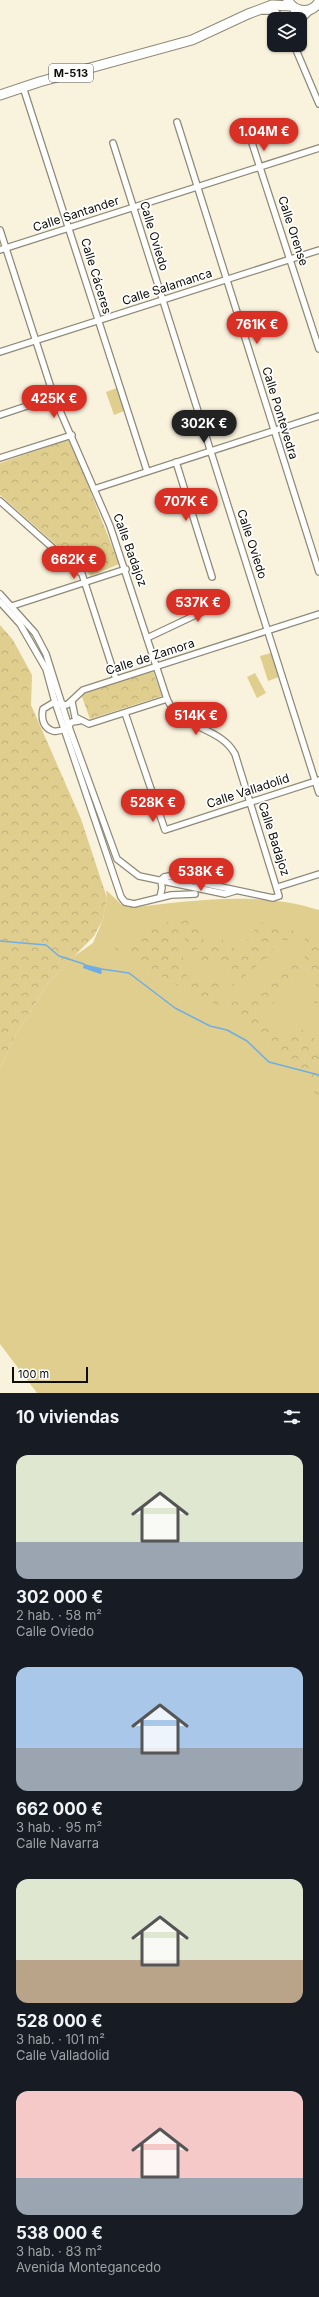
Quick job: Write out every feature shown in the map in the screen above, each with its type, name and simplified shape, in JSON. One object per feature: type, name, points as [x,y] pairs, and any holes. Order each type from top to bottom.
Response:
[{"type":"main road","name":"M-513","points":[[0,95],[192,40],[248,14],[273,0]]},
{"type":"main road","points":[[312,9],[319,2]]},
{"type":"main road","name":"M-513","points":[[248,14],[272,5],[290,4],[299,10],[312,9]]},
{"type":"street","points":[[307,14],[312,9]]},
{"type":"street","points":[[258,11],[276,12]]},
{"type":"street","points":[[297,52],[319,104]]},
{"type":"street","name":"Calle Cáceres","points":[[23,88],[70,228],[98,321],[147,471]]},
{"type":"street","name":"Calle Pontevedra","points":[[177,122],[319,572]]},
{"type":"street","name":"Calle Oviedo","points":[[113,143],[162,300],[317,780],[319,792]]},
{"type":"street","name":"Calle Orense","points":[[252,143],[319,349]]},
{"type":"street","name":"Calle Santander","points":[[3,249],[319,148]]},
{"type":"street","name":"Calle Badajoz","points":[[0,230],[3,249],[34,341],[54,397],[72,435],[126,568],[147,638],[171,709],[180,718],[230,745],[278,887],[279,897],[273,898],[235,891],[169,876],[164,877],[161,880]]},
{"type":"street","name":"Calle Salamanca","points":[[0,352],[319,250]]},
{"type":"street","points":[[0,415],[54,397]]},
{"type":"street","points":[[94,488],[319,416]]},
{"type":"street","points":[[0,458],[72,435]]},
{"type":"street","points":[[176,462],[212,577]]},
{"type":"street","points":[[0,501],[82,574],[116,680]]},
{"type":"street","points":[[12,606],[126,568]]},
{"type":"street","points":[[0,594],[35,633],[46,654],[62,704],[67,728],[110,866],[118,891],[125,902],[134,904],[160,897],[195,894]]},
{"type":"street","points":[[147,638],[221,602],[218,594]]},
{"type":"street","points":[[0,602],[20,624],[39,653],[46,669],[55,702],[67,728],[112,849],[122,864],[139,876],[161,880],[162,888],[160,897]]},
{"type":"street","name":"Calle de Zamora","points":[[72,702],[74,697],[83,690],[319,614]]},
{"type":"street","points":[[72,702],[67,706],[55,702],[48,704],[43,709],[43,720],[49,730],[57,732],[67,728],[72,722],[79,721],[92,723],[167,699]]},
{"type":"street","points":[[72,702],[73,714],[79,721]]},
{"type":"street","name":"Calle Valladolid","points":[[125,713],[164,830],[317,780]]},
{"type":"street","points":[[110,866],[122,864]]},
{"type":"street","points":[[278,887],[319,874]]},
{"type":"green space","points":[[117,388],[124,411],[114,415],[106,392]]},
{"type":"green space","points":[[67,440],[71,442],[119,564],[91,576],[0,495],[0,463]]},
{"type":"green space","points":[[0,625],[13,640],[32,675],[31,705],[81,819],[107,898],[103,919],[94,936],[48,983],[15,1036],[0,1068]]},
{"type":"green space","points":[[271,653],[279,677],[268,681],[260,656]]},
{"type":"green space","points":[[153,671],[162,696],[90,719],[81,694]]},
{"type":"green space","points":[[255,673],[266,693],[257,698],[247,677]]},
{"type":"green space","points":[[106,890],[122,905],[135,907],[204,900],[250,899],[296,904],[319,910],[319,1393],[37,1393],[0,1344],[0,1068],[15,1036],[48,983],[73,957],[93,943],[103,919],[107,898]]},
{"type":"green space","points":[[186,913],[195,920],[206,946],[188,952],[183,932],[169,940],[182,954],[187,977],[231,980],[222,964],[198,963],[219,937],[246,957],[252,951],[240,922],[253,933],[260,919],[270,933],[271,922],[289,927],[294,931],[288,940],[275,940],[271,955],[218,997],[230,1003],[247,999],[291,961],[311,964],[299,951],[306,937],[316,943],[319,954],[319,1002],[314,1005],[317,973],[297,976],[271,995],[276,1001],[260,1012],[287,1037],[301,1029],[319,1042],[319,1100],[296,1065],[268,1038],[242,1018],[169,981],[141,962],[114,949]]},
{"type":"water","points":[[84,964],[101,968],[102,973],[100,974],[83,968]]},
{"type":"waterway","points":[[0,941],[46,945],[59,956],[84,964]]},
{"type":"waterway","points":[[101,969],[129,973],[175,1008],[210,1026],[227,1030],[247,1041],[269,1062],[319,1075]]}]
